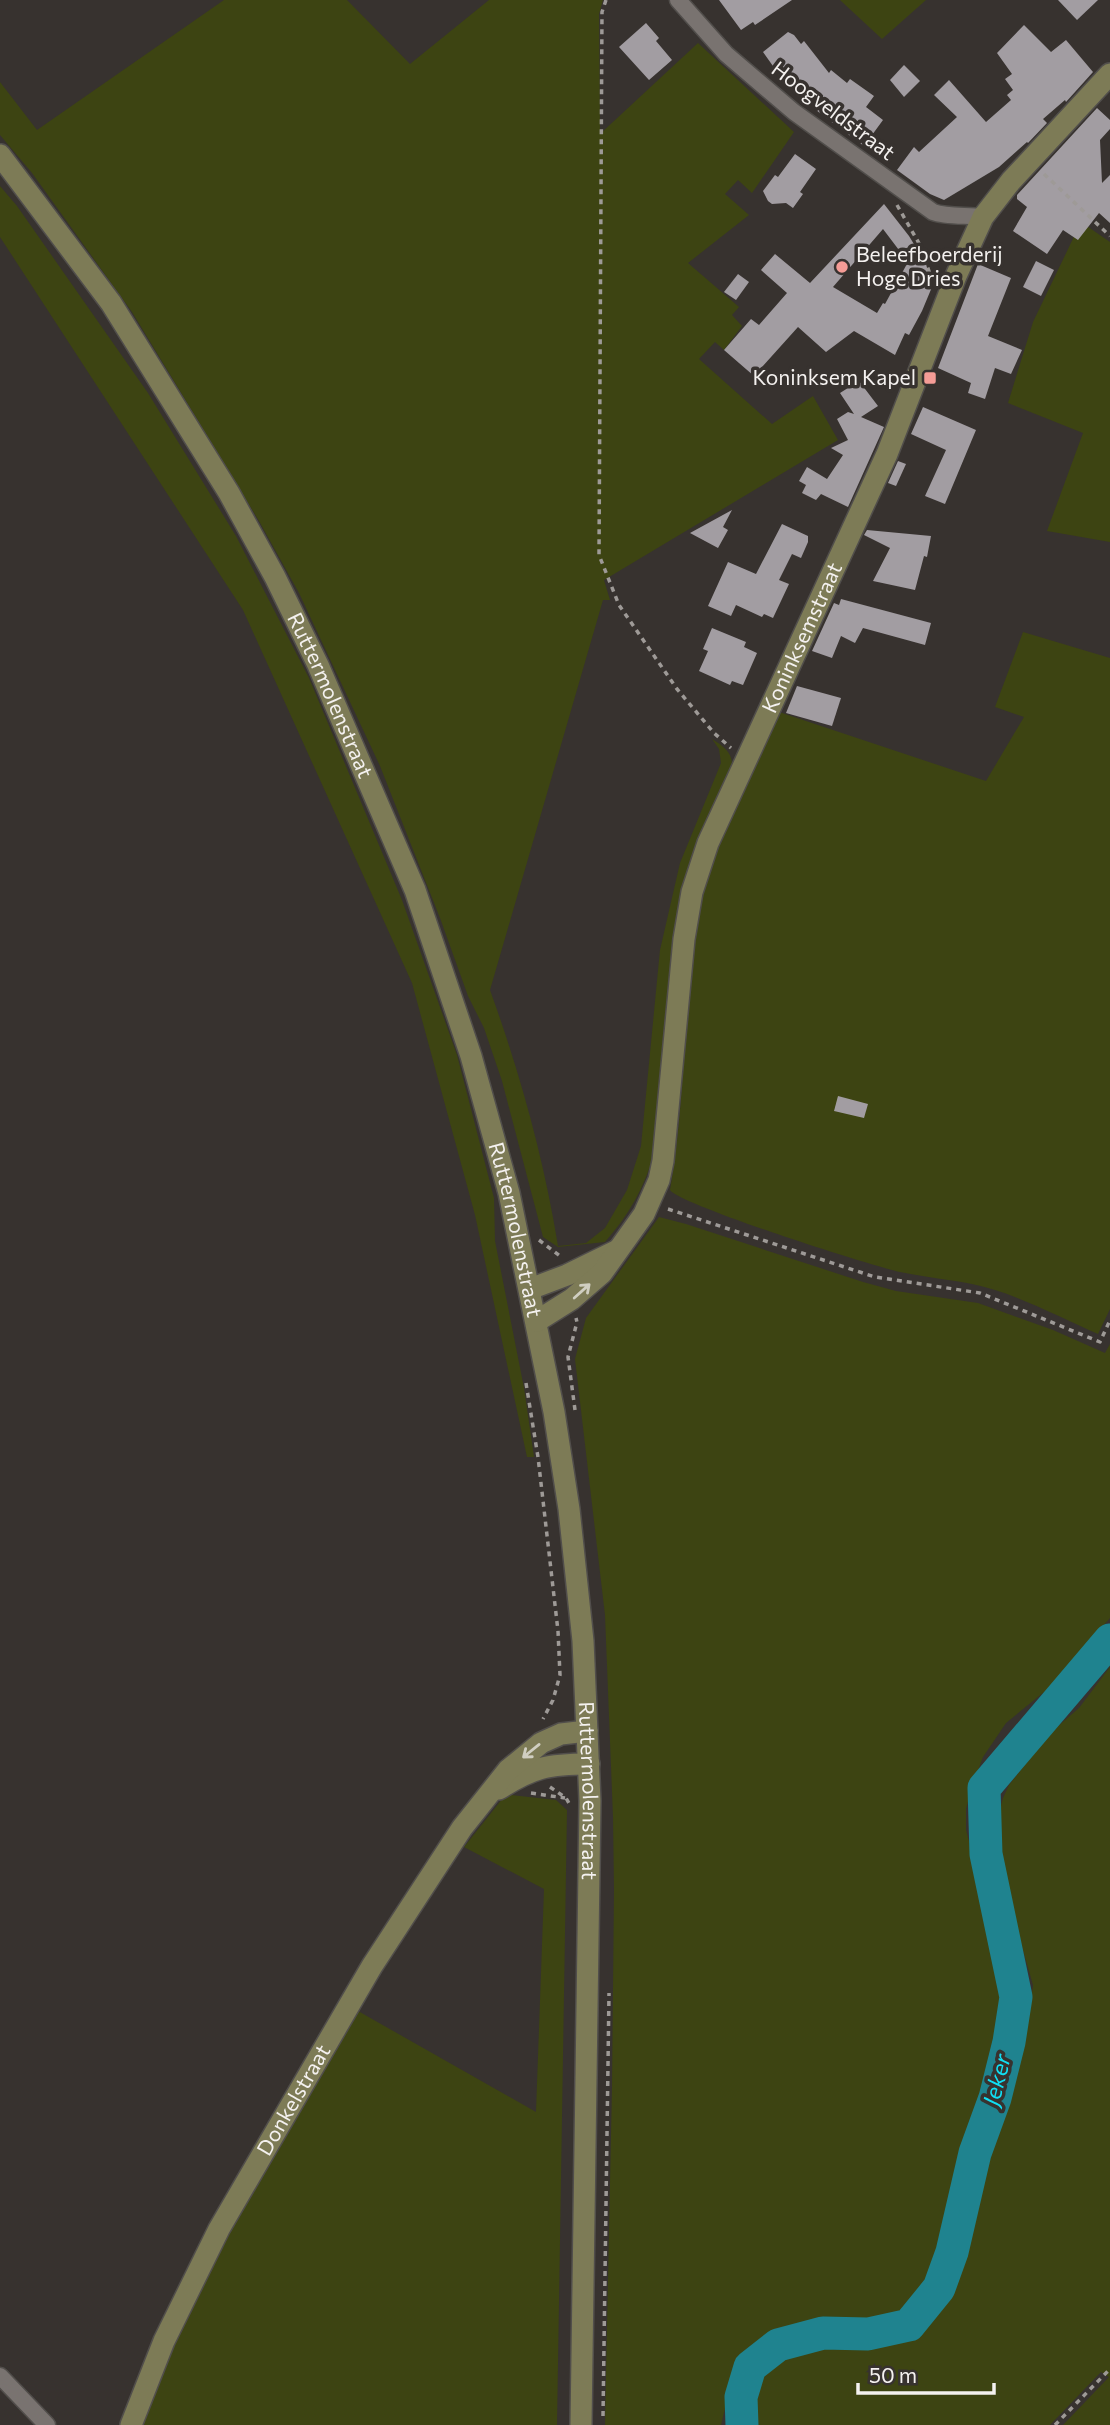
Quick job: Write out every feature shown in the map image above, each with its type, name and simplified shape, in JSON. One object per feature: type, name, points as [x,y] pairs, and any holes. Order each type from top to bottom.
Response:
[{"type":"street","name":"Hoogveldstraat","points":[[678,0],[726,54],[784,104],[889,181],[943,216],[958,214],[983,217]]},
{"type":"street","name":"Koninksemstraat","points":[[537,1321],[572,1299],[602,1273],[650,1203],[663,1161],[684,939],[692,892],[708,843],[887,454],[956,276],[983,217],[1110,74]]},
{"type":"street","name":"Ruttermolenstraat","points":[[0,155],[111,303],[229,493],[318,665],[415,890],[471,1056],[506,1180],[537,1321],[569,1509],[583,1640],[589,1764],[581,1804],[581,2425]]},
{"type":"street","name":"Koninksemstraat","points":[[530,1289],[567,1275],[616,1251]]},
{"type":"street","name":"Donkelstraat","points":[[131,2425],[164,2341],[219,2229],[372,1966],[462,1828],[508,1770],[541,1743],[561,1734],[587,1731]]},
{"type":"street","name":"Donkelstraat","points":[[490,1795],[553,1764],[589,1764]]},
{"type":"street","points":[[0,2376],[47,2425]]},
{"type":"path","points":[[606,0],[602,12],[598,555],[619,605],[677,688],[714,733],[746,762]]},
{"type":"path","points":[[1030,161],[1110,236]]},
{"type":"path","points":[[889,181],[898,210],[920,245],[934,287]]},
{"type":"path","points":[[650,1203],[875,1277],[980,1293],[1100,1342],[1110,1320]]},
{"type":"path","points":[[525,1375],[538,1457],[559,1642],[560,1675],[553,1700],[542,1721],[541,1743]]},
{"type":"path","points":[[541,1768],[544,1780],[566,1798],[581,1804]]},
{"type":"path","points":[[530,1793],[566,1798],[581,1804]]},
{"type":"path","points":[[1055,2425],[1110,2369]]},
{"type":"green space","points":[[224,0],[347,0],[410,64],[489,0],[603,0],[599,14],[600,134],[698,43],[794,132],[752,193],[738,180],[725,194],[749,215],[688,263],[739,307],[732,315],[742,326],[724,350],[715,342],[699,359],[772,424],[813,396],[838,440],[604,580],[610,600],[603,600],[490,990],[530,1116],[558,1246],[586,1243],[605,1228],[627,1190],[641,1146],[660,950],[680,863],[721,763],[719,749],[712,739],[723,747],[731,757],[732,767],[700,833],[687,870],[675,940],[654,1154],[635,1201],[605,1242],[558,1247],[543,1237],[502,1081],[484,1028],[468,996],[380,766],[299,593],[259,521],[132,312],[32,173],[0,135],[0,82],[37,130]]},
{"type":"green space","points":[[840,0],[926,0],[882,39]]},
{"type":"green space","points":[[0,186],[17,206],[148,393],[236,536],[309,678],[402,900],[457,1055],[494,1198],[495,1241],[524,1388],[534,1457],[527,1457],[475,1215],[412,983],[243,610],[0,237]]},
{"type":"green space","points":[[1081,222],[1110,242],[1110,542],[1047,531],[1083,433],[1008,403],[1033,322]]},
{"type":"green space","points":[[1023,632],[1110,658],[1110,1309],[1098,1334],[995,1290],[900,1272],[854,1259],[740,1221],[682,1198],[670,1190],[680,1115],[692,963],[704,888],[726,820],[779,712],[986,781],[1024,717],[995,707]]},
{"type":"green space","points":[[659,1217],[896,1291],[978,1303],[1053,1330],[1105,1353],[1110,1344],[1110,1618],[1049,1688],[1006,1723],[983,1757],[966,1809],[966,1830],[1000,1954],[1005,1988],[998,2044],[968,2139],[931,2283],[901,2320],[870,2324],[816,2325],[778,2332],[760,2342],[746,2358],[731,2384],[721,2425],[605,2425],[612,2087],[613,1817],[605,1615],[575,1359],[586,1318]]},
{"type":"green space","points":[[1110,1667],[1110,2425],[1063,2425],[1109,2377],[1101,2372],[1050,2425],[750,2425],[749,2398],[759,2372],[779,2354],[806,2344],[885,2340],[915,2331],[944,2297],[959,2263],[978,2188],[1004,2112],[1027,2029],[1033,1985],[1003,1881],[995,1827],[1009,1785],[1049,1734],[1079,1708]]},
{"type":"green space","points":[[511,1795],[556,1800],[567,1810],[557,2425],[142,2425],[182,2319],[227,2229],[358,2011],[536,2112],[544,1889],[464,1847],[503,1798]]},
{"type":"building","points":[[719,0],[792,0],[755,25],[753,22],[741,30]]},
{"type":"building","points":[[1058,0],[1098,0],[1077,20]]},
{"type":"building","points":[[646,23],[659,38],[656,41],[672,60],[649,80],[619,47]]},
{"type":"building","points":[[1024,25],[1051,52],[1066,40],[1093,72],[1066,102],[1065,100],[1043,119],[1047,123],[1028,143],[999,167],[944,200],[930,194],[897,170],[914,147],[919,152],[957,117],[934,95],[949,80],[986,122],[1011,100],[1007,95],[1013,90],[1005,79],[1012,74],[997,53]]},
{"type":"building","points":[[788,32],[801,44],[804,41],[829,73],[831,70],[847,83],[850,79],[874,96],[866,107],[883,120],[864,146],[785,83],[763,52]]},
{"type":"building","points":[[904,65],[920,81],[904,97],[890,80]]},
{"type":"building","points":[[1097,108],[1110,120],[1110,129],[1100,140],[1102,183],[1110,175],[1110,223],[1099,213],[1078,240],[1063,230],[1047,254],[1013,231],[1027,207],[1017,199],[1017,195]]},
{"type":"building","points":[[795,154],[816,169],[793,208],[786,203],[772,204],[763,191],[775,175],[778,177]]},
{"type":"building","points":[[884,204],[909,236],[926,264],[932,287],[909,335],[905,333],[895,355],[854,331],[826,352],[798,327],[754,376],[724,350],[751,319],[759,325],[787,293],[761,270],[775,254],[810,283]],"holes":[[[883,229],[908,262],[885,304],[883,303],[877,313],[833,287]]]},
{"type":"building","points":[[1036,261],[1054,270],[1041,296],[1023,287]]},
{"type":"building","points":[[978,264],[1011,278],[988,336],[1022,350],[1011,374],[995,368],[985,399],[968,393],[971,383],[938,368]]},
{"type":"building","points":[[738,274],[749,282],[736,300],[724,292]]},
{"type":"building","points":[[859,381],[878,406],[861,417],[884,427],[848,507],[821,494],[816,500],[802,493],[806,485],[799,481],[807,467],[827,479],[843,455],[831,448],[848,440],[837,419],[848,412],[854,414],[840,393]]},
{"type":"building","points":[[923,407],[976,430],[945,504],[925,496],[946,450],[911,434]]},
{"type":"building","points":[[898,461],[906,464],[896,486],[888,483]]},
{"type":"building","points":[[732,510],[723,527],[728,530],[718,548],[690,533]]},
{"type":"building","points":[[782,524],[808,536],[808,542],[801,558],[792,554],[779,580],[789,584],[773,618],[764,614],[762,617],[736,605],[731,616],[708,606],[728,562],[756,574]]},
{"type":"building","points":[[867,530],[931,536],[927,557],[924,556],[915,590],[873,581],[890,548],[864,535]]},
{"type":"building","points":[[841,599],[931,623],[925,645],[863,628],[855,643],[841,636],[832,658],[812,651],[834,603],[839,605]]},
{"type":"building","points":[[712,628],[746,642],[744,647],[757,653],[743,685],[732,681],[730,685],[699,671],[708,651],[703,649]]},
{"type":"building","points":[[797,686],[841,698],[832,726],[786,713]]},
{"type":"building","points":[[838,1096],[868,1104],[864,1118],[834,1111]]},
{"type":"waterway","name":"Jeker","points":[[742,2425],[741,2397],[750,2367],[778,2345],[823,2333],[868,2334],[909,2325],[939,2288],[952,2252],[975,2153],[995,2098],[1009,2042],[1016,1997],[986,1854],[984,1788],[1110,1640]]},
{"type":"place","name":"Beleefboerderij Hoge Dries","points":[[842,267]]},
{"type":"place","name":"Koninksem Kapel","points":[[930,378]]}]
